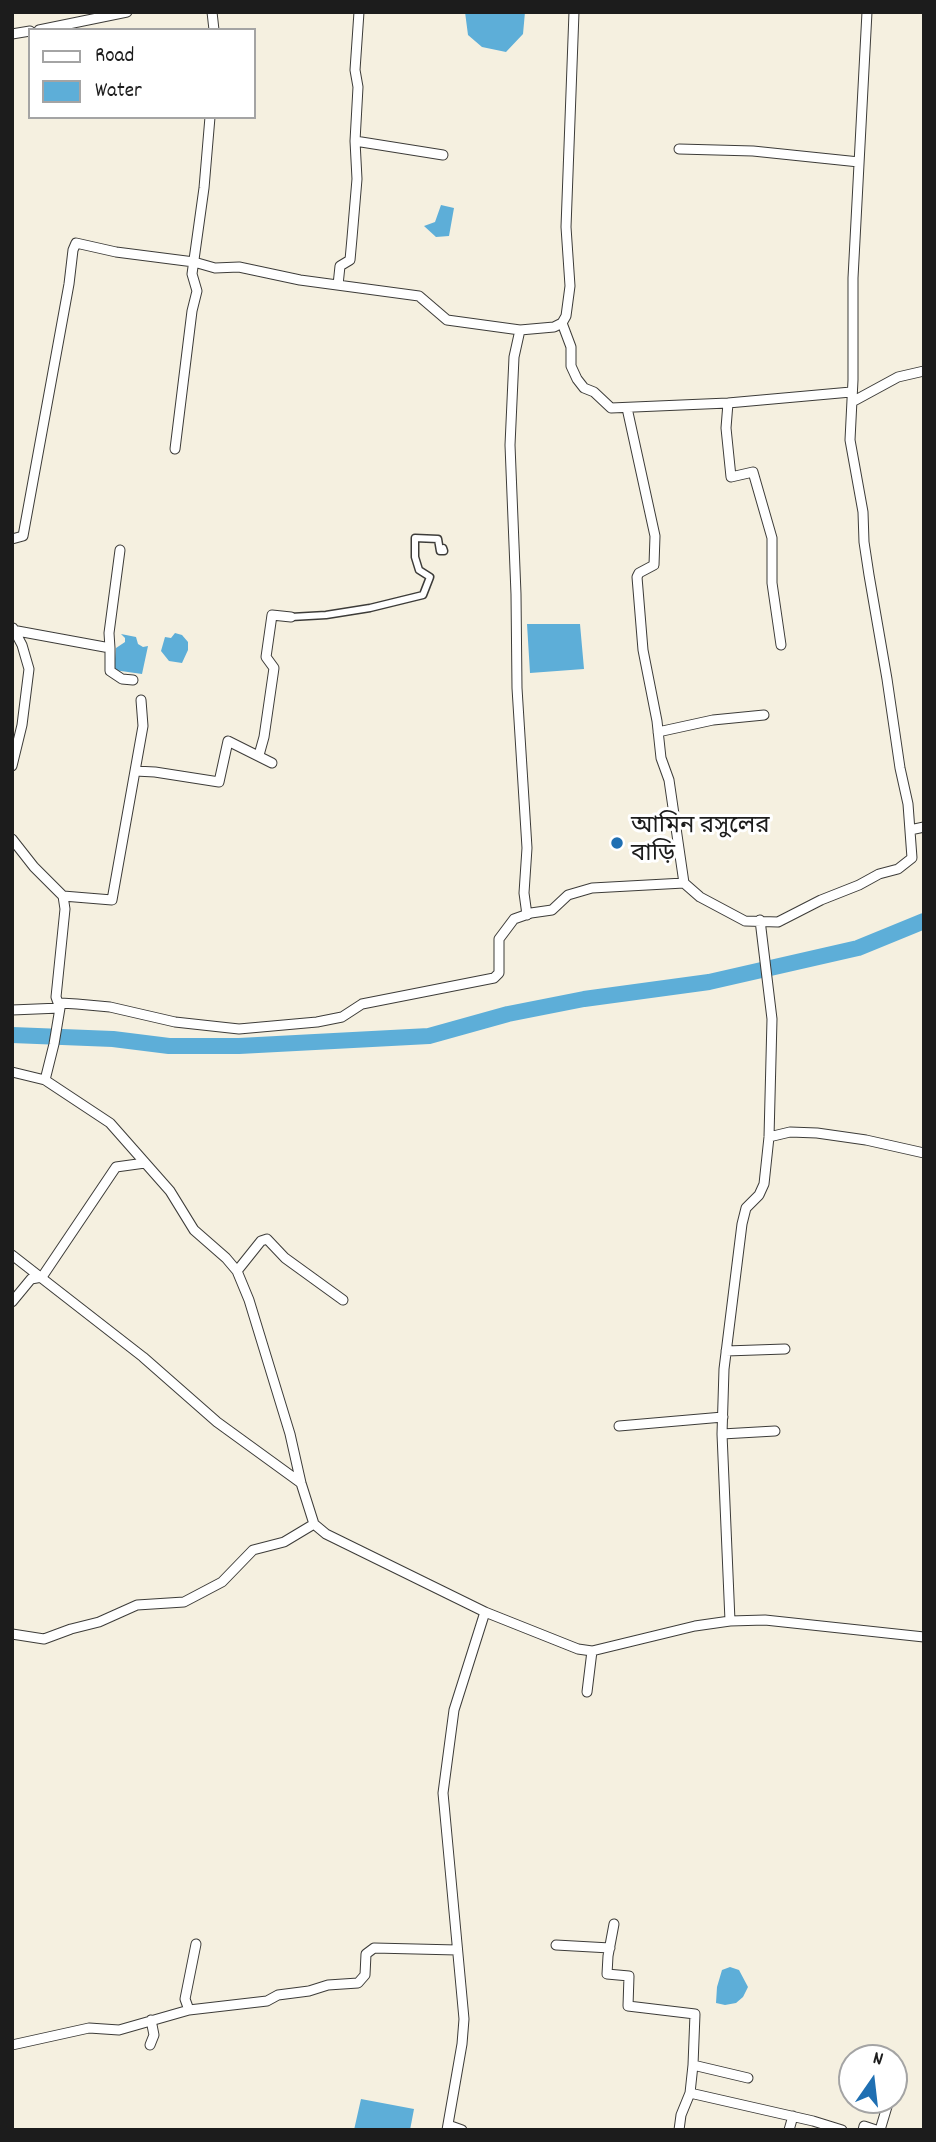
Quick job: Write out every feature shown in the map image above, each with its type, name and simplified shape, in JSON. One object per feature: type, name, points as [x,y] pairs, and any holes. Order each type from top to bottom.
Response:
[{"type":"street","points":[[48,28],[127,12]]},
{"type":"street","points":[[338,285],[340,266],[351,260],[357,179],[355,141],[358,87],[355,70],[359,12]]},
{"type":"street","points":[[12,539],[23,536],[76,243],[116,252],[194,262],[215,268],[239,267],[300,280],[419,296],[447,320],[520,330],[554,327],[562,323],[566,316],[570,286],[566,227],[574,12]]},
{"type":"street","points":[[627,408],[655,536],[654,565],[639,573],[637,577],[643,650],[684,883],[700,897],[745,921],[778,922],[879,874],[898,869],[912,858],[908,804],[900,768],[850,440],[853,278],[867,12]]},
{"type":"street","points":[[175,449],[192,311],[197,291],[192,274],[210,119]]},
{"type":"street","points":[[355,141],[443,155]]},
{"type":"street","points":[[679,149],[766,152],[859,162]]},
{"type":"street","points":[[562,323],[571,347],[571,366],[577,379],[584,388],[594,392],[611,408],[851,397],[898,377],[924,371]]},
{"type":"street","points":[[520,330],[514,357],[510,444],[518,702],[527,848],[524,893],[527,915]]},
{"type":"street","points":[[728,403],[726,428],[731,477],[753,472],[772,538],[772,583],[781,645]]},
{"type":"street","points":[[259,755],[274,668],[266,657],[272,615],[326,615],[423,595],[430,577],[419,570],[415,557],[415,538],[438,539],[440,551],[444,551],[443,548]]},
{"type":"street","points":[[120,550],[109,633],[110,671],[122,679],[132,680]]},
{"type":"street","points":[[13,629],[110,648]]},
{"type":"street","points":[[12,766],[22,725],[29,670],[22,645],[13,629]]},
{"type":"street","points":[[63,896],[112,900],[143,726],[141,700]]},
{"type":"street","points":[[658,732],[713,720],[764,715]]},
{"type":"street","points":[[135,771],[219,782],[228,741],[272,763]]},
{"type":"street","points":[[910,830],[924,827]]},
{"type":"street","points":[[12,839],[34,867],[63,896],[65,909],[56,997],[60,1008]]},
{"type":"street","points":[[45,1080],[60,1003],[93,1005],[175,1022],[239,1029],[317,1022],[342,1017],[362,1004],[494,978],[499,973],[499,939],[514,919],[552,911],[568,895],[592,888],[684,883]]},
{"type":"street","points":[[730,1621],[722,1434],[726,1351],[742,1224],[746,1208],[759,1195],[764,1184],[769,1137],[772,1019],[760,920]]},
{"type":"street","points":[[12,1010],[60,1008]]},
{"type":"street","points":[[12,1072],[45,1080],[110,1123],[170,1191],[194,1230],[237,1271],[249,1300],[290,1434],[314,1524],[326,1534],[485,1612],[578,1649],[592,1651],[684,1628],[730,1621],[765,1620],[924,1637]]},
{"type":"street","points":[[769,1137],[790,1132],[817,1133],[866,1140],[924,1153]]},
{"type":"street","points":[[42,1278],[116,1167],[145,1163]]},
{"type":"street","points":[[237,1271],[261,1241],[267,1239],[285,1258],[343,1300]]},
{"type":"street","points":[[12,1255],[143,1357],[217,1422],[301,1483]]},
{"type":"street","points":[[12,1302],[31,1279],[42,1278]]},
{"type":"street","points":[[726,1351],[785,1349]]},
{"type":"street","points":[[619,1426],[723,1417]]},
{"type":"street","points":[[722,1434],[775,1431]]},
{"type":"street","points":[[12,1634],[44,1639],[99,1622],[137,1605],[184,1602],[222,1582],[253,1550],[284,1542],[314,1524]]},
{"type":"street","points":[[462,2130],[448,2127],[464,2020],[443,1793],[454,1710],[485,1612]]},
{"type":"street","points":[[587,1692],[592,1651]]},
{"type":"street","points":[[614,1924],[607,1974],[629,1976],[628,2006],[695,2014],[690,2093],[681,2115],[679,2130]]},
{"type":"street","points":[[189,2010],[185,1999],[197,1944]]},
{"type":"street","points":[[556,1945],[610,1948]]},
{"type":"street","points":[[12,2045],[89,2028],[119,2030],[189,2010],[267,2001],[278,1995],[309,1991],[328,1985],[358,1983],[365,1975],[366,1954],[374,1948],[457,1950]]},
{"type":"street","points":[[150,2045],[153,2035],[151,2020]]},
{"type":"street","points":[[693,2065],[748,2078]]},
{"type":"street","points":[[690,2093],[842,2130]]},
{"type":"street","points":[[789,2130],[793,2116]]},
{"type":"street","points":[[863,2130],[864,2126],[878,2130]]},
{"type":"water","points":[[465,12],[525,12],[523,34],[506,52],[482,47],[468,35]]},
{"type":"water","points":[[441,205],[454,208],[449,236],[436,237],[424,226],[435,222]]},
{"type":"water","points":[[527,624],[580,624],[584,669],[530,673]]},
{"type":"water","points":[[175,633],[182,635],[188,642],[188,650],[182,663],[169,661],[161,651],[165,637],[171,638]]},
{"type":"water","points":[[121,634],[136,637],[138,644],[148,646],[142,674],[114,670],[116,648],[125,642]]},
{"type":"water","points":[[730,1967],[739,1970],[748,1987],[736,2003],[716,2003],[722,1970]]},
{"type":"water","points":[[361,2099],[414,2109],[410,2130],[354,2130]]},
{"type":"waterway","points":[[12,1035],[113,1039],[169,1046],[239,1046],[429,1036],[508,1014],[584,999],[709,982],[858,948],[924,921]]},
{"type":"place","name":"আমিন রসুলের বাড়ি","points":[[617,843]]}]
